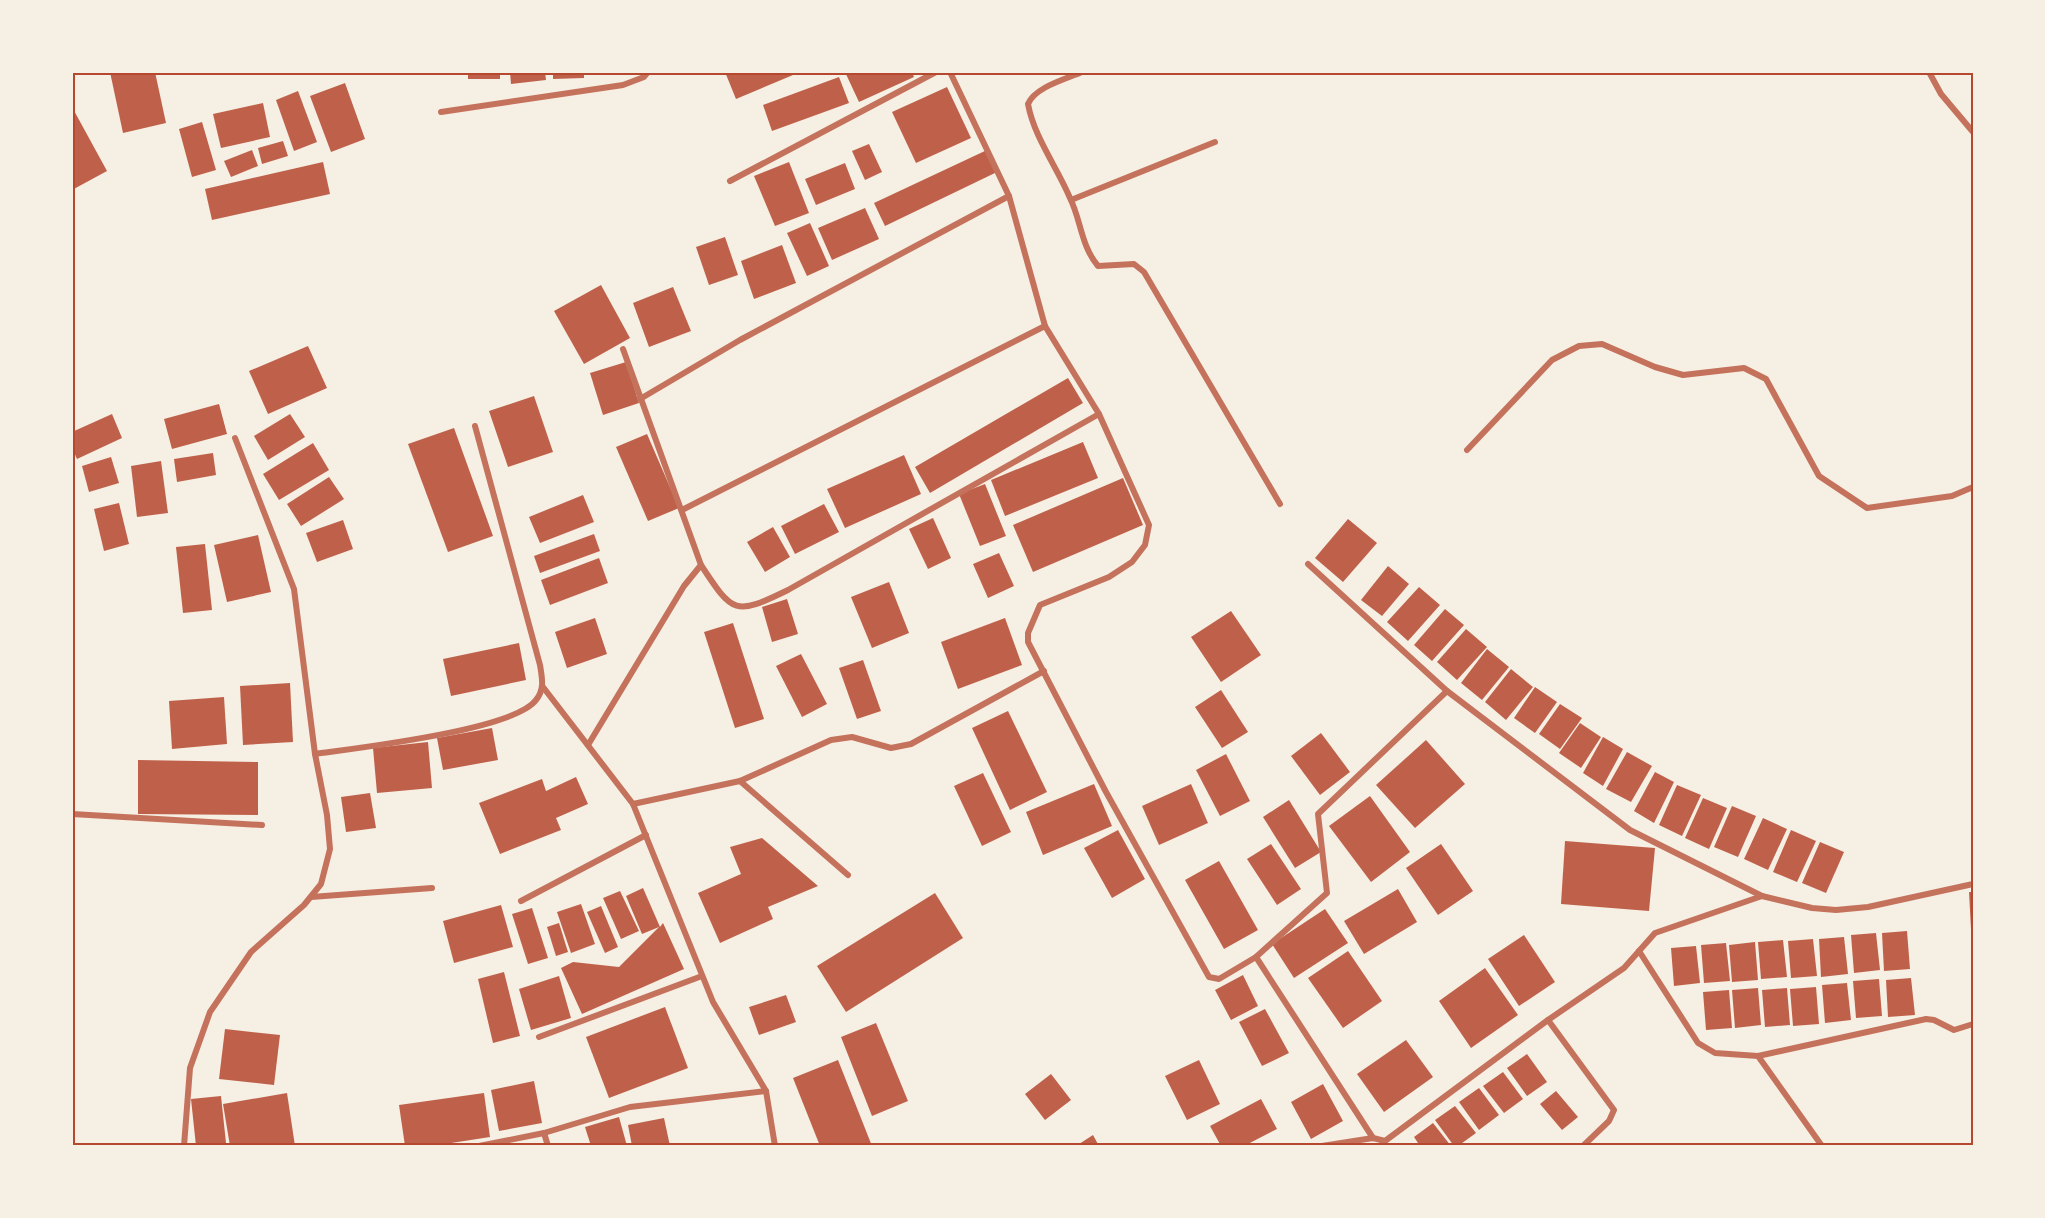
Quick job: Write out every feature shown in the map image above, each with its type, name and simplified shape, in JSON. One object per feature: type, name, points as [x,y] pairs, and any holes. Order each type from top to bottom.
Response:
[{"type":"street","points":[[441,112],[623,85],[644,77],[648,72]]},
{"type":"street","points":[[730,181],[936,72]]},
{"type":"street","points":[[950,72],[1009,196],[1045,326],[1099,414],[1149,525],[1145,545],[1132,562],[1109,577],[1038,606],[1027,640],[1106,792],[1209,977],[1219,979],[1256,957],[1327,893],[1318,814],[1447,691]]},
{"type":"street","points":[[1060,72],[1064,80]]},
{"type":"street","points":[[1082,72],[1031,97],[1028,104],[1036,129],[1071,200],[1087,249],[1098,266],[1134,264],[1144,272],[1280,504]]},
{"type":"street","points":[[1929,72],[1941,94],[1973,132]]},
{"type":"street","points":[[1071,200],[1215,142]]},
{"type":"street","points":[[640,399],[740,340],[1009,196]]},
{"type":"street","points":[[682,510],[1045,326]]},
{"type":"street","points":[[1467,450],[1552,360],[1579,346],[1602,344],[1655,367],[1683,375],[1744,368],[1766,379],[1819,476],[1867,508],[1952,496],[1973,487]]},
{"type":"street","points":[[623,349],[701,565],[719,593],[733,606],[746,609],[761,604],[1099,414]]},
{"type":"street","points":[[475,426],[540,665],[543,687],[633,804],[712,1002],[766,1091],[775,1146]]},
{"type":"street","points":[[184,1146],[190,1068],[210,1012],[251,952],[311,897],[321,884],[330,849],[327,815],[315,754],[294,589],[235,438]]},
{"type":"street","points":[[1308,564],[1447,691],[1630,830],[1762,896],[1812,908],[1836,909],[1879,905],[1973,884]]},
{"type":"street","points":[[588,745],[684,586],[701,565]]},
{"type":"street","points":[[633,804],[740,782],[831,740],[852,738],[891,748],[911,744],[1044,671]]},
{"type":"street","points":[[315,754],[422,737],[508,718],[527,709],[537,700],[543,687]]},
{"type":"street","points":[[740,782],[848,875]]},
{"type":"street","points":[[72,814],[262,825]]},
{"type":"street","points":[[521,901],[646,835]]},
{"type":"street","points":[[311,897],[432,888]]},
{"type":"street","points":[[1256,957],[1373,1138],[1382,1144],[1548,1020],[1624,968],[1655,933],[1762,896]]},
{"type":"street","points":[[1639,951],[1698,1043],[1715,1053],[1758,1056],[1926,1020],[1934,1020],[1954,1030],[1973,1024]]},
{"type":"street","points":[[539,1037],[702,976]]},
{"type":"street","points":[[1548,1020],[1614,1110],[1609,1121],[1583,1146]]},
{"type":"street","points":[[1758,1056],[1822,1146]]},
{"type":"street","points":[[478,1146],[544,1133],[630,1107],[766,1091]]},
{"type":"street","points":[[544,1133],[548,1146]]},
{"type":"street","points":[[1322,1146],[1373,1138]]},
{"type":"building","points":[[110,72],[155,72],[166,123],[123,133]]},
{"type":"building","points":[[468,72],[500,72],[500,79],[468,79]]},
{"type":"building","points":[[510,72],[545,72],[546,80],[511,84]]},
{"type":"building","points":[[553,72],[584,72],[584,78],[553,79]]},
{"type":"building","points":[[725,72],[792,72],[793,75],[736,99]]},
{"type":"building","points":[[845,72],[912,72],[914,77],[859,102]]},
{"type":"building","points":[[839,77],[849,103],[772,131],[763,105]]},
{"type":"building","points":[[345,83],[365,139],[331,152],[310,96]]},
{"type":"building","points":[[947,87],[971,138],[916,163],[892,112]]},
{"type":"building","points":[[298,91],[317,142],[294,151],[276,100]]},
{"type":"building","points":[[263,103],[270,137],[221,148],[213,114]]},
{"type":"building","points":[[72,107],[107,171],[72,190]]},
{"type":"building","points":[[202,122],[216,170],[192,177],[179,129]]},
{"type":"building","points":[[283,141],[288,156],[262,164],[258,148]]},
{"type":"building","points":[[869,144],[882,172],[865,180],[852,151]]},
{"type":"building","points":[[252,150],[258,166],[231,177],[224,161]]},
{"type":"building","points":[[987,150],[997,172],[885,226],[874,203]]},
{"type":"building","points":[[323,162],[330,194],[212,220],[205,189]]},
{"type":"building","points":[[789,162],[809,213],[775,226],[754,176]]},
{"type":"building","points":[[845,163],[855,189],[816,205],[805,179]]},
{"type":"building","points":[[865,208],[879,239],[832,260],[818,228]]},
{"type":"building","points":[[810,223],[829,266],[807,276],[787,233]]},
{"type":"building","points":[[725,237],[738,275],[709,285],[696,247]]},
{"type":"building","points":[[782,245],[796,283],[754,299],[741,261]]},
{"type":"building","points":[[601,285],[630,338],[584,364],[554,311]]},
{"type":"building","points":[[673,287],[691,331],[649,347],[633,303]]},
{"type":"building","points":[[308,346],[327,388],[268,414],[249,371]]},
{"type":"building","points":[[626,362],[639,403],[603,415],[590,373]]},
{"type":"building","points":[[1068,378],[1083,403],[930,493],[915,467]]},
{"type":"building","points":[[534,396],[553,452],[508,467],[489,411]]},
{"type":"building","points":[[219,404],[227,434],[172,449],[164,419]]},
{"type":"building","points":[[112,414],[122,438],[77,459],[72,448],[72,432]]},
{"type":"building","points":[[290,414],[305,437],[268,460],[254,436]]},
{"type":"building","points":[[454,428],[493,536],[448,552],[408,444]]},
{"type":"building","points":[[647,434],[679,508],[648,521],[616,447]]},
{"type":"building","points":[[1083,442],[1098,478],[1005,516],[991,480]]},
{"type":"building","points":[[313,443],[329,470],[279,500],[263,474]]},
{"type":"building","points":[[213,453],[216,475],[177,482],[174,459]]},
{"type":"building","points":[[904,455],[921,494],[845,528],[827,489]]},
{"type":"building","points":[[111,457],[119,483],[89,492],[82,466]]},
{"type":"building","points":[[161,461],[168,513],[137,517],[131,466]]},
{"type":"building","points":[[329,477],[344,499],[301,526],[287,504]]},
{"type":"building","points":[[1123,478],[1143,525],[1033,572],[1013,525]]},
{"type":"building","points":[[985,484],[1006,536],[980,546],[959,494]]},
{"type":"building","points":[[583,495],[594,522],[540,543],[529,517]]},
{"type":"building","points":[[119,503],[129,544],[104,551],[94,509]]},
{"type":"building","points":[[824,504],[839,532],[795,554],[781,526]]},
{"type":"building","points":[[933,518],[951,558],[928,569],[909,529]]},
{"type":"building","points":[[1348,519],[1377,543],[1343,582],[1315,558]]},
{"type":"building","points":[[343,520],[353,549],[317,562],[306,533]]},
{"type":"building","points":[[773,527],[790,557],[765,572],[747,542]]},
{"type":"building","points":[[594,534],[600,551],[540,573],[534,556]]},
{"type":"building","points":[[258,535],[271,592],[227,602],[214,545]]},
{"type":"building","points":[[205,544],[212,610],[183,613],[176,547]]},
{"type":"building","points":[[999,553],[1014,586],[988,598],[973,564]]},
{"type":"building","points":[[599,558],[608,583],[550,605],[541,580]]},
{"type":"building","points":[[1388,566],[1409,584],[1382,616],[1361,600]]},
{"type":"building","points":[[889,582],[909,633],[872,648],[851,597]]},
{"type":"building","points":[[1419,587],[1440,605],[1408,641],[1387,622]]},
{"type":"building","points":[[787,599],[798,634],[772,642],[762,607]]},
{"type":"building","points":[[1445,609],[1464,625],[1432,661],[1414,645]]},
{"type":"building","points":[[1231,611],[1261,655],[1221,682],[1191,637]]},
{"type":"building","points":[[595,618],[607,654],[567,668],[555,632]]},
{"type":"building","points":[[1005,618],[1022,665],[958,689],[941,642]]},
{"type":"building","points":[[733,623],[764,719],[735,728],[704,632]]},
{"type":"building","points":[[1466,629],[1487,647],[1457,680],[1437,662]]},
{"type":"building","points":[[519,643],[526,680],[451,696],[443,659]]},
{"type":"building","points":[[1487,649],[1509,667],[1482,700],[1461,683]]},
{"type":"building","points":[[801,654],[827,704],[802,717],[776,666]]},
{"type":"building","points":[[863,660],[881,711],[857,719],[839,668]]},
{"type":"building","points":[[1511,669],[1533,687],[1506,720],[1485,702]]},
{"type":"building","points":[[290,683],[293,742],[243,745],[240,686]]},
{"type":"building","points":[[1535,687],[1557,702],[1535,733],[1514,718]]},
{"type":"building","points":[[1221,690],[1248,732],[1222,748],[1195,707]]},
{"type":"building","points":[[224,697],[227,744],[172,749],[169,701]]},
{"type":"building","points":[[1560,704],[1582,718],[1560,749],[1539,734]]},
{"type":"building","points":[[1008,711],[1047,792],[1010,810],[972,728]]},
{"type":"building","points":[[1580,723],[1601,737],[1581,768],[1559,753]]},
{"type":"building","points":[[492,728],[498,760],[443,770],[437,738]]},
{"type":"building","points":[[1321,733],[1350,772],[1320,795],[1291,756]]},
{"type":"building","points":[[1603,737],[1623,749],[1603,786],[1583,773]]},
{"type":"building","points":[[1426,740],[1465,784],[1415,828],[1376,785]]},
{"type":"building","points":[[428,742],[432,788],[377,793],[373,748]]},
{"type":"building","points":[[1627,752],[1652,766],[1631,802],[1606,789]]},
{"type":"building","points":[[1226,754],[1250,801],[1220,816],[1196,770]]},
{"type":"building","points":[[138,760],[258,762],[258,815],[138,814]]},
{"type":"building","points":[[1655,772],[1674,782],[1654,823],[1634,811]]},
{"type":"building","points":[[983,773],[1011,832],[982,846],[954,786]]},
{"type":"building","points":[[576,777],[588,804],[556,818],[561,830],[500,854],[479,803],[542,779],[546,791]]},
{"type":"building","points":[[1094,784],[1112,826],[1043,855],[1026,812]]},
{"type":"building","points":[[1191,784],[1208,823],[1159,845],[1142,806]]},
{"type":"building","points":[[1677,785],[1701,795],[1682,836],[1659,825]]},
{"type":"building","points":[[370,793],[376,828],[346,832],[341,797]]},
{"type":"building","points":[[1370,796],[1410,852],[1371,882],[1329,826]]},
{"type":"building","points":[[1703,798],[1727,808],[1709,849],[1685,838]]},
{"type":"building","points":[[1289,800],[1321,852],[1295,868],[1263,817]]},
{"type":"building","points":[[1732,806],[1756,816],[1738,857],[1714,847]]},
{"type":"building","points":[[1763,818],[1787,829],[1768,870],[1744,859]]},
{"type":"building","points":[[1118,830],[1145,879],[1112,898],[1084,848]]},
{"type":"building","points":[[1791,830],[1816,841],[1797,882],[1773,872]]},
{"type":"building","points":[[762,838],[818,886],[768,907],[773,919],[720,943],[698,893],[741,874],[730,847]]},
{"type":"building","points":[[1565,841],[1655,848],[1649,911],[1561,904]]},
{"type":"building","points":[[1820,842],[1844,852],[1826,893],[1802,883]]},
{"type":"building","points":[[1271,844],[1301,889],[1277,905],[1247,859]]},
{"type":"building","points":[[1441,844],[1473,891],[1438,915],[1406,868]]},
{"type":"building","points":[[1219,861],[1258,930],[1224,949],[1185,880]]},
{"type":"building","points":[[643,888],[660,927],[663,923],[684,969],[582,1014],[561,968],[573,962],[619,967],[659,927],[642,934],[626,896]]},
{"type":"building","points":[[1398,889],[1417,922],[1364,954],[1344,921]]},
{"type":"building","points":[[620,891],[639,931],[621,939],[603,898]]},
{"type":"building","points":[[1969,892],[1973,892],[1973,929],[1971,929]]},
{"type":"building","points":[[935,893],[963,938],[846,1012],[817,966]]},
{"type":"building","points":[[581,904],[595,944],[571,953],[557,912]]},
{"type":"building","points":[[501,905],[513,947],[454,963],[443,921]]},
{"type":"building","points":[[601,906],[618,947],[605,953],[587,912]]},
{"type":"building","points":[[532,908],[548,958],[528,964],[512,914]]},
{"type":"building","points":[[1325,909],[1348,943],[1294,978],[1272,944]]},
{"type":"building","points":[[559,923],[568,952],[556,956],[547,927]]},
{"type":"building","points":[[1907,931],[1910,969],[1884,971],[1882,933]]},
{"type":"building","points":[[1876,933],[1880,970],[1854,973],[1851,935]]},
{"type":"building","points":[[1524,935],[1555,982],[1519,1006],[1488,959]]},
{"type":"building","points":[[1844,937],[1848,974],[1821,977],[1819,939]]},
{"type":"building","points":[[1813,939],[1817,976],[1791,978],[1788,941]]},
{"type":"building","points":[[1783,940],[1787,977],[1761,979],[1758,942]]},
{"type":"building","points":[[1755,942],[1758,980],[1732,982],[1729,945]]},
{"type":"building","points":[[1726,943],[1730,981],[1704,983],[1701,945]]},
{"type":"building","points":[[1696,946],[1700,983],[1674,986],[1671,948]]},
{"type":"building","points":[[1348,951],[1382,1001],[1343,1028],[1308,978]]},
{"type":"building","points":[[1485,968],[1518,1015],[1471,1048],[1439,1001]]},
{"type":"building","points":[[504,972],[520,1036],[493,1043],[478,979]]},
{"type":"building","points":[[1243,975],[1258,1006],[1231,1020],[1215,990]]},
{"type":"building","points":[[559,976],[571,1018],[531,1030],[519,989]]},
{"type":"building","points":[[1911,978],[1915,1015],[1888,1017],[1886,980]]},
{"type":"building","points":[[1879,979],[1882,1016],[1856,1018],[1853,981]]},
{"type":"building","points":[[1847,983],[1851,1020],[1825,1023],[1822,985]]},
{"type":"building","points":[[1816,987],[1819,1024],[1793,1026],[1790,989]]},
{"type":"building","points":[[1758,988],[1761,1025],[1735,1028],[1732,990]]},
{"type":"building","points":[[1787,988],[1790,1025],[1765,1027],[1762,990]]},
{"type":"building","points":[[1729,990],[1732,1028],[1706,1030],[1703,992]]},
{"type":"building","points":[[786,995],[796,1022],[759,1035],[749,1007]]},
{"type":"building","points":[[665,1007],[688,1068],[609,1098],[586,1037]]},
{"type":"building","points":[[1265,1009],[1289,1053],[1262,1066],[1239,1022]]},
{"type":"building","points":[[876,1023],[908,1101],[872,1116],[841,1037]]},
{"type":"building","points":[[225,1029],[280,1035],[274,1085],[219,1079]]},
{"type":"building","points":[[1406,1040],[1433,1077],[1384,1112],[1357,1074]]},
{"type":"building","points":[[1527,1054],[1547,1082],[1527,1096],[1507,1068]]},
{"type":"building","points":[[838,1060],[872,1146],[820,1146],[793,1078]]},
{"type":"building","points":[[1199,1060],[1220,1104],[1187,1120],[1165,1076]]},
{"type":"building","points":[[1503,1072],[1523,1099],[1504,1113],[1483,1086]]},
{"type":"building","points":[[1051,1074],[1071,1100],[1045,1120],[1025,1094]]},
{"type":"building","points":[[534,1081],[542,1123],[499,1131],[491,1090]]},
{"type":"building","points":[[1323,1084],[1343,1121],[1311,1139],[1291,1102]]},
{"type":"building","points":[[1479,1088],[1499,1115],[1479,1130],[1459,1102]]},
{"type":"building","points":[[1556,1091],[1578,1117],[1562,1130],[1540,1104]]},
{"type":"building","points":[[287,1093],[295,1146],[230,1146],[223,1104]]},
{"type":"building","points":[[484,1093],[490,1137],[432,1146],[405,1146],[399,1105]]},
{"type":"building","points":[[221,1096],[226,1143],[196,1146],[191,1099]]},
{"type":"building","points":[[1261,1099],[1277,1129],[1244,1146],[1221,1146],[1210,1126]]},
{"type":"building","points":[[1455,1106],[1476,1133],[1458,1146],[1454,1146],[1435,1120]]},
{"type":"building","points":[[619,1117],[627,1146],[591,1146],[585,1127]]},
{"type":"building","points":[[664,1118],[670,1146],[632,1146],[628,1125]]},
{"type":"building","points":[[1433,1123],[1451,1146],[1420,1146],[1414,1137]]},
{"type":"building","points":[[1093,1135],[1099,1146],[1076,1146]]}]
